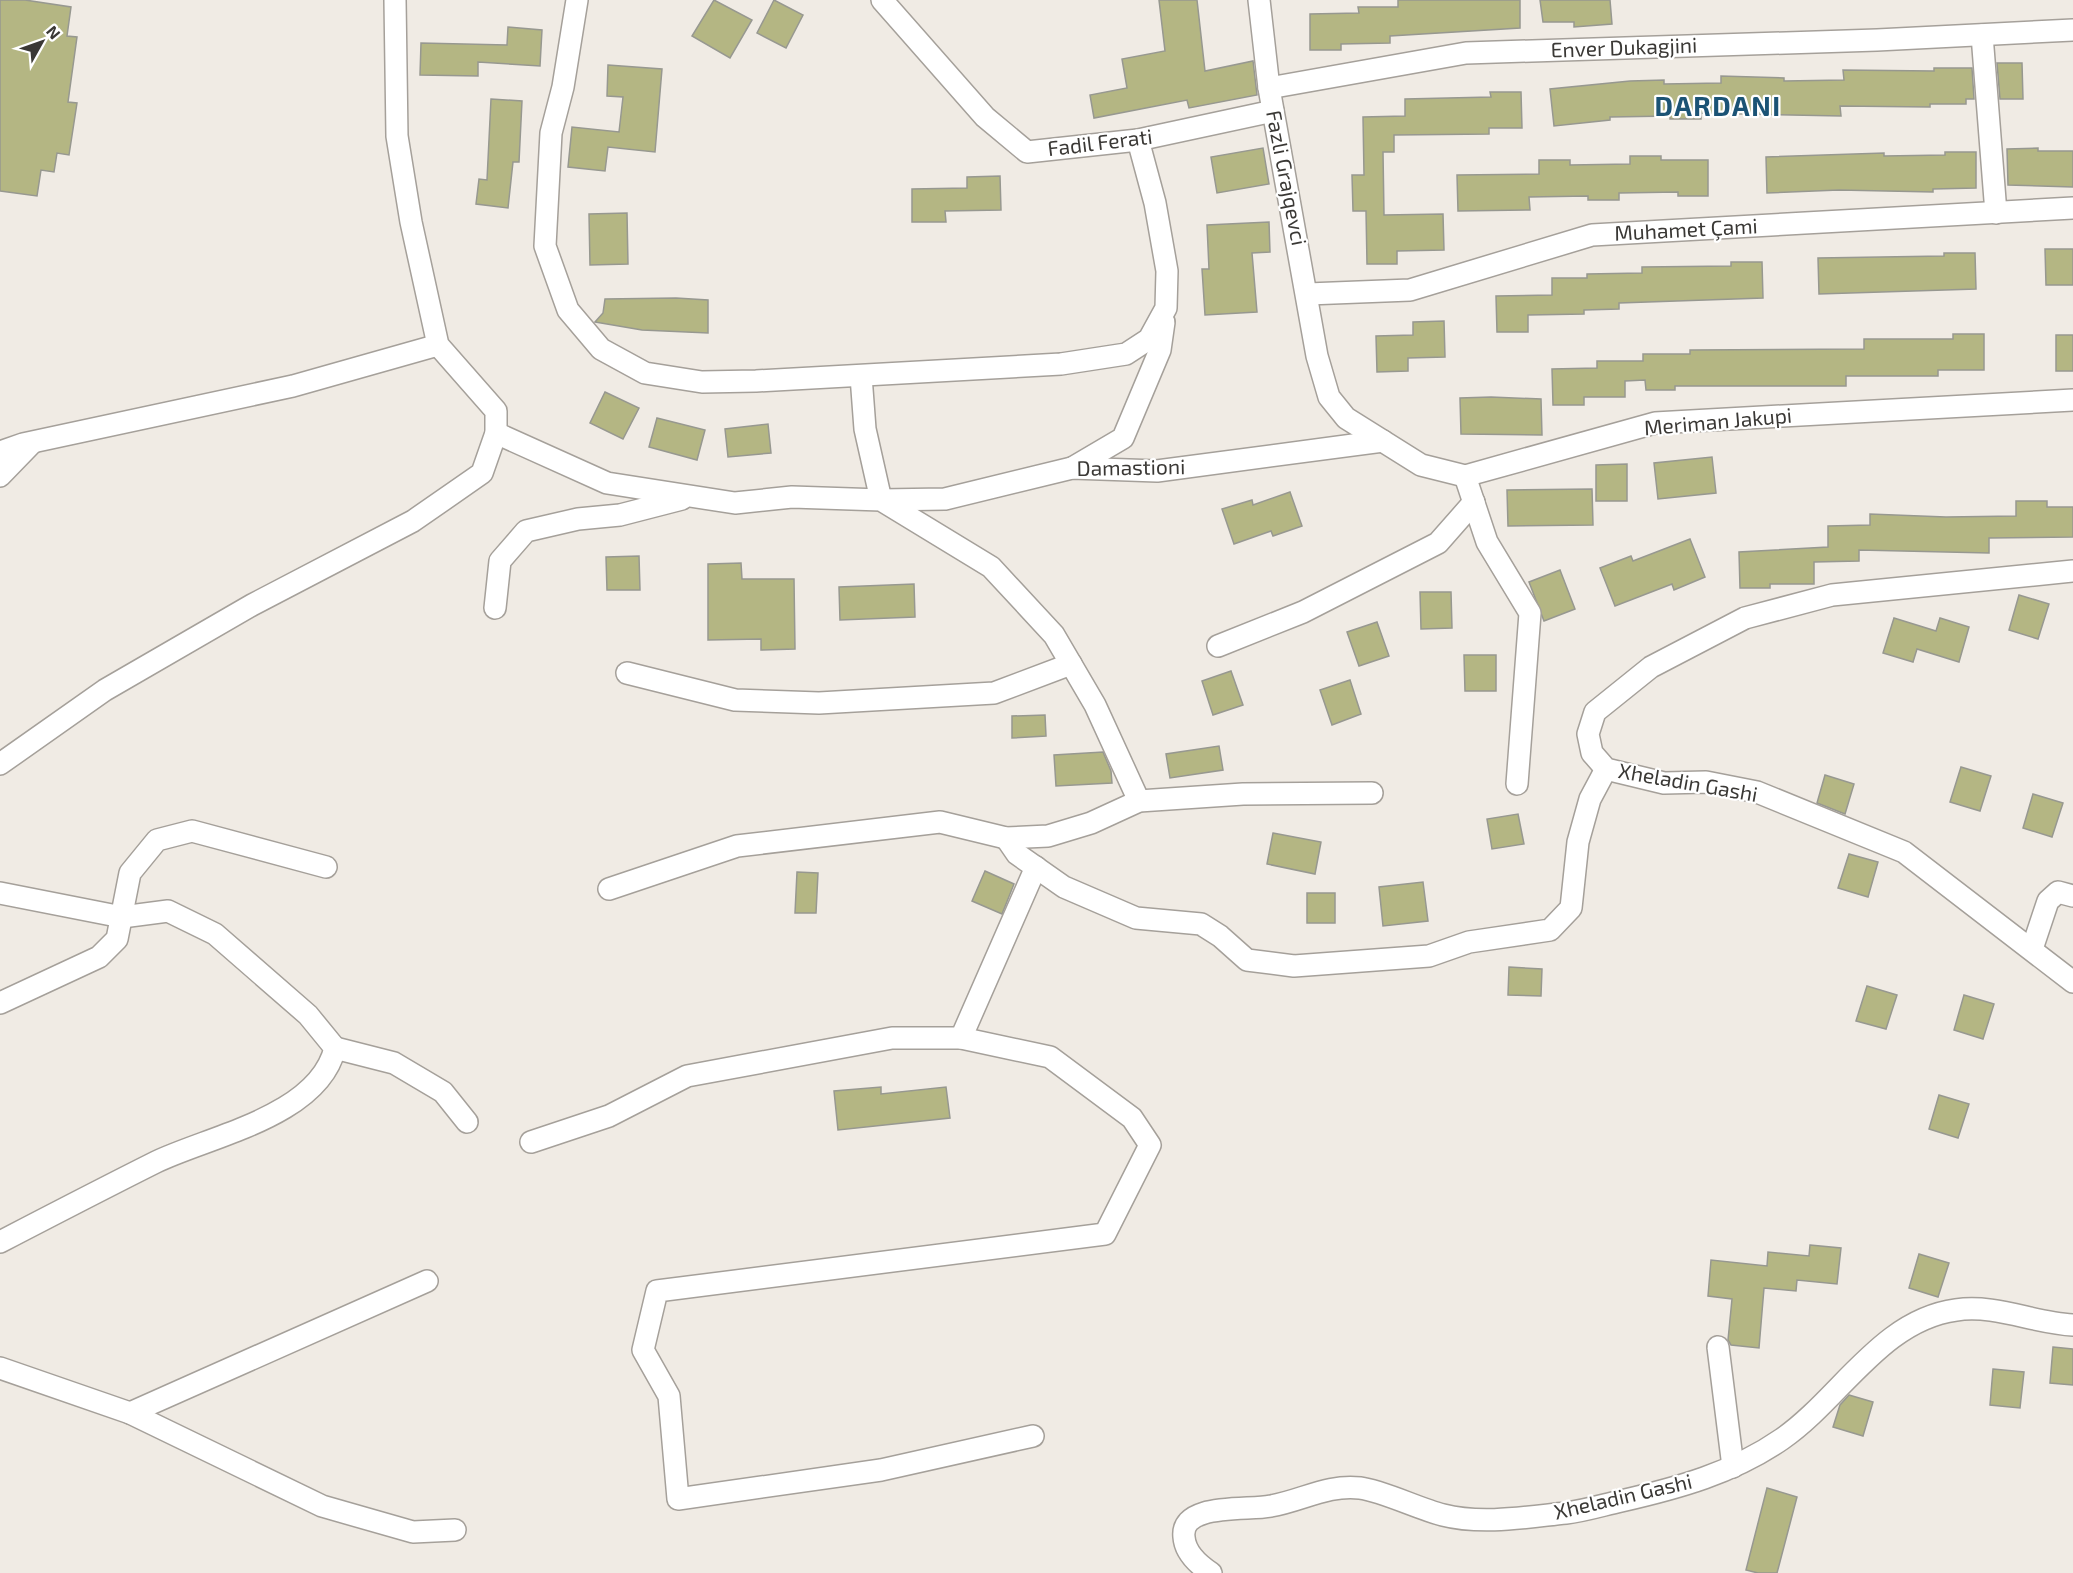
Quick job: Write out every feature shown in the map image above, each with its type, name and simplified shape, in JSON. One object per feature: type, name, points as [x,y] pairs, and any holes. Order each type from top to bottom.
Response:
[{"type":"street","points":[[0,764],[105,690],[252,605],[413,521],[482,473],[496,433],[496,411],[438,345],[413,233],[397,136],[395,0]]},
{"type":"street","points":[[577,0],[563,87],[551,133],[545,246],[568,310],[601,349],[645,373],[702,382],[861,376],[1061,364],[1126,354],[1149,339],[1166,308]]},
{"type":"street","name":"Fadil Ferati","points":[[882,0],[985,117],[1027,152],[1138,140],[1273,111]]},
{"type":"street","name":"Fazli Grajqevci","points":[[1259,0],[1269,88],[1308,294],[1317,356]]},
{"type":"street","name":"Enver Dukagjini","points":[[1269,88],[1466,53],[2073,30]]},
{"type":"street","points":[[1982,35],[1996,213]]},
{"type":"street","points":[[1072,468],[1123,438],[1160,350],[1166,308],[1167,271],[1155,203],[1138,140]]},
{"type":"street","name":"Muhamet Çami","points":[[1308,294],[1410,290],[1592,236],[2073,208]]},
{"type":"street","points":[[0,452],[33,442],[293,386],[438,345]]},
{"type":"street","name":"Meriman Jakupi","points":[[1317,356],[1329,397],[1346,418],[1421,465],[1465,476],[1655,423],[2073,400]]},
{"type":"street","points":[[861,376],[865,429],[881,500],[991,567],[1054,635],[1095,705],[1139,801]]},
{"type":"street","name":"Damastioni","points":[[496,433],[606,483],[735,503],[792,497],[881,500],[945,499],[1072,468],[1157,471],[1383,441]]},
{"type":"street","points":[[0,476],[33,442]]},
{"type":"street","points":[[1465,476],[1487,542],[1530,613],[1517,784]]},
{"type":"street","points":[[495,608],[500,561],[526,531],[578,519],[620,515],[691,496]]},
{"type":"street","points":[[1218,646],[1303,612],[1438,543],[1474,502]]},
{"type":"street","name":"Xheladin Gashi","points":[[2073,572],[1832,595],[1745,618],[1652,667],[1595,712],[1588,734],[1592,753],[1606,769],[1664,783],[1706,782],[1757,792],[1904,852],[2073,982]]},
{"type":"street","points":[[627,673],[735,700],[819,703],[994,693],[1071,664]]},
{"type":"street","points":[[1006,837],[1017,854],[1064,887],[1136,918],[1201,924],[1220,936],[1247,960],[1294,966],[1429,956],[1469,942],[1550,930],[1571,908],[1578,842],[1590,799],[1606,769]]},
{"type":"street","points":[[609,889],[749,844],[940,822],[1006,837],[1048,836],[1091,824],[1139,801],[1243,794],[1372,793]]},
{"type":"street","points":[[0,1003],[99,957],[117,939],[130,873],[157,840],[192,831],[326,867]]},
{"type":"street","points":[[961,1038],[1036,867]]},
{"type":"street","points":[[2032,949],[2048,901],[2058,892],[2073,896]]},
{"type":"street","points":[[0,893],[122,917],[168,911],[215,934],[308,1015],[335,1048],[394,1063],[443,1092],[467,1122]]},
{"type":"street","points":[[531,1142],[609,1116],[687,1076],[892,1038],[961,1038],[1050,1057],[1132,1118],[1150,1145],[1105,1234],[657,1291],[643,1350],[669,1396],[678,1499],[881,1470],[1033,1436]]},
{"type":"street","points":[[0,1242],[159,1161],[249,1128],[309,1091],[331,1065],[335,1048]]},
{"type":"street","points":[[130,1413],[427,1281]]},
{"type":"street","name":"Xheladin Gashi","points":[[1211,1573],[1191,1555],[1183,1533],[1186,1523],[1196,1516],[1213,1510],[1272,1506],[1339,1487],[1363,1488],[1446,1516],[1488,1520],[1569,1513],[1688,1485],[1733,1467],[1783,1439],[1818,1411],[1857,1366],[1893,1338],[1927,1319],[1957,1310],[1993,1311],[2073,1325]]},
{"type":"street","points":[[1718,1347],[1733,1467]]},
{"type":"street","points":[[0,1368],[130,1413],[322,1506],[413,1532],[454,1530]]},
{"type":"building","points":[[0,0],[25,0],[71,7],[67,36],[77,37],[68,102],[77,103],[69,155],[57,153],[54,172],[41,170],[37,196],[0,191]]},
{"type":"building","points":[[714,0],[752,20],[730,58],[692,36]]},
{"type":"building","points":[[774,0],[803,15],[786,48],[757,33]]},
{"type":"building","points":[[1159,0],[1197,0],[1205,71],[1253,61],[1257,95],[1189,108],[1187,100],[1094,118],[1090,95],[1127,88],[1122,59],[1165,51]]},
{"type":"building","points":[[1398,0],[1520,0],[1520,28],[1390,36],[1390,43],[1341,44],[1341,50],[1310,50],[1310,14],[1359,13],[1358,7],[1398,7]]},
{"type":"building","points":[[1540,0],[1610,0],[1612,24],[1574,27],[1574,22],[1543,22]]},
{"type":"building","points":[[508,27],[542,30],[540,66],[478,62],[478,76],[420,75],[421,43],[507,45]]},
{"type":"building","points":[[1997,63],[2022,63],[2023,99],[2000,99]]},
{"type":"building","points":[[608,65],[662,69],[655,152],[608,147],[605,171],[568,167],[572,127],[619,132],[623,97],[607,96]]},
{"type":"building","points":[[1934,68],[1972,68],[1974,99],[1966,99],[1966,104],[1930,104],[1930,107],[1840,106],[1841,116],[1701,113],[1701,119],[1670,119],[1670,116],[1610,117],[1610,120],[1554,126],[1550,89],[1630,81],[1664,80],[1664,84],[1721,83],[1721,76],[1784,78],[1784,81],[1844,80],[1843,70],[1934,71]]},
{"type":"building","points":[[1490,92],[1521,92],[1522,128],[1489,128],[1489,134],[1394,135],[1394,152],[1383,152],[1384,215],[1443,214],[1444,250],[1397,251],[1397,264],[1367,264],[1366,211],[1353,211],[1352,175],[1364,175],[1363,117],[1405,116],[1405,99],[1491,97]]},
{"type":"building","points":[[491,99],[522,101],[519,162],[513,162],[508,208],[476,204],[479,179],[487,180]]},
{"type":"building","points":[[1263,148],[1269,184],[1217,193],[1211,157]]},
{"type":"building","points":[[2038,148],[2038,151],[2073,151],[2073,187],[2008,185],[2007,149]]},
{"type":"building","points":[[1945,152],[1976,152],[1976,188],[1933,189],[1933,192],[1839,190],[1767,193],[1766,157],[1884,153],[1884,156],[1945,155]]},
{"type":"building","points":[[1630,156],[1661,156],[1661,160],[1708,160],[1708,196],[1678,196],[1678,192],[1619,193],[1619,200],[1588,200],[1588,196],[1529,197],[1530,210],[1458,211],[1457,175],[1539,174],[1539,160],[1570,160],[1570,165],[1630,164]]},
{"type":"building","points":[[1000,176],[1001,210],[945,211],[946,222],[912,222],[912,189],[967,188],[967,177]]},
{"type":"building","points":[[627,213],[628,264],[590,265],[589,214]]},
{"type":"building","points":[[1269,222],[1270,252],[1252,253],[1257,312],[1205,315],[1202,269],[1209,269],[1207,225]]},
{"type":"building","points":[[2045,249],[2073,249],[2073,285],[2046,285]]},
{"type":"building","points":[[1944,253],[1975,253],[1976,289],[1819,294],[1818,258],[1944,256]]},
{"type":"building","points":[[1731,262],[1762,262],[1763,298],[1619,303],[1619,309],[1584,310],[1584,314],[1528,315],[1528,332],[1497,332],[1496,296],[1552,295],[1552,278],[1587,278],[1587,274],[1642,273],[1642,267],[1731,266]]},
{"type":"building","points":[[605,299],[708,300],[708,333],[642,330],[595,322],[603,313]]},
{"type":"building","points":[[1444,321],[1445,357],[1408,358],[1408,371],[1377,372],[1376,336],[1413,335],[1413,322]]},
{"type":"building","points":[[1953,334],[1984,334],[1984,370],[1938,370],[1938,376],[1846,376],[1846,386],[1675,386],[1675,390],[1646,390],[1645,380],[1625,381],[1625,397],[1584,397],[1584,405],[1553,405],[1552,369],[1597,368],[1597,361],[1643,361],[1643,354],[1690,354],[1690,350],[1864,349],[1864,339],[1953,339]]},
{"type":"building","points":[[2056,335],[2073,335],[2073,371],[2056,371]]},
{"type":"building","points":[[605,392],[639,408],[623,439],[590,423]]},
{"type":"building","points":[[1460,398],[1541,399],[1542,435],[1461,434]]},
{"type":"building","points":[[657,418],[705,430],[697,460],[649,447]]},
{"type":"building","points":[[768,424],[771,453],[728,457],[725,429]]},
{"type":"building","points":[[1712,457],[1716,493],[1658,499],[1654,463]]},
{"type":"building","points":[[1627,464],[1627,501],[1596,501],[1596,465]]},
{"type":"building","points":[[1592,489],[1593,525],[1508,526],[1507,490]]},
{"type":"building","points":[[1290,492],[1302,526],[1273,536],[1271,531],[1234,544],[1222,509],[1252,500],[1253,505]]},
{"type":"building","points":[[2016,501],[2047,501],[2047,507],[2073,507],[2073,537],[1989,538],[1989,553],[1859,550],[1859,561],[1814,562],[1814,584],[1770,584],[1770,588],[1740,588],[1739,552],[1828,547],[1828,526],[1870,525],[1870,514],[1946,517],[2016,516]]},
{"type":"building","points":[[1690,539],[1705,577],[1674,590],[1672,584],[1615,606],[1600,568],[1631,556],[1633,561]]},
{"type":"building","points":[[639,556],[640,590],[607,590],[606,557]]},
{"type":"building","points":[[741,563],[742,579],[794,579],[795,649],[761,650],[761,639],[708,640],[708,564]]},
{"type":"building","points":[[1560,570],[1575,609],[1544,621],[1529,582]]},
{"type":"building","points":[[914,584],[915,617],[840,620],[839,587]]},
{"type":"building","points":[[1420,592],[1451,592],[1452,628],[1421,629]]},
{"type":"building","points":[[2019,595],[2049,604],[2038,639],[2009,630]]},
{"type":"building","points":[[1894,618],[1936,631],[1940,618],[1969,627],[1959,662],[1917,649],[1913,662],[1883,653]]},
{"type":"building","points":[[1377,622],[1389,656],[1359,666],[1347,632]]},
{"type":"building","points":[[1464,655],[1496,655],[1496,691],[1465,691]]},
{"type":"building","points":[[1231,671],[1243,705],[1213,715],[1202,681]]},
{"type":"building","points":[[1350,680],[1361,714],[1332,725],[1320,690]]},
{"type":"building","points":[[1045,715],[1046,736],[1012,738],[1012,716]]},
{"type":"building","points":[[1219,746],[1223,770],[1170,778],[1166,754]]},
{"type":"building","points":[[1103,752],[1111,771],[1112,783],[1056,786],[1054,755]]},
{"type":"building","points":[[1961,767],[1991,776],[1980,811],[1950,802]]},
{"type":"building","points":[[1825,775],[1854,784],[1845,814],[1817,803]]},
{"type":"building","points":[[2033,794],[2063,803],[2052,837],[2023,828]]},
{"type":"building","points":[[1518,814],[1524,844],[1492,849],[1487,819]]},
{"type":"building","points":[[1273,833],[1321,842],[1315,874],[1267,864]]},
{"type":"building","points":[[1849,854],[1878,862],[1868,897],[1838,888]]},
{"type":"building","points":[[985,871],[1014,884],[1002,914],[972,901]]},
{"type":"building","points":[[797,872],[818,873],[816,913],[795,913]]},
{"type":"building","points":[[1423,882],[1428,921],[1383,926],[1379,887]]},
{"type":"building","points":[[1307,893],[1335,893],[1335,923],[1307,923]]},
{"type":"building","points":[[1509,967],[1542,969],[1541,996],[1508,995]]},
{"type":"building","points":[[1867,986],[1897,995],[1886,1029],[1856,1021]]},
{"type":"building","points":[[1964,995],[1994,1004],[1983,1039],[1954,1030]]},
{"type":"building","points":[[881,1087],[881,1094],[946,1087],[950,1118],[838,1130],[834,1091]]},
{"type":"building","points":[[1939,1095],[1969,1104],[1958,1138],[1929,1129]]},
{"type":"building","points":[[1810,1245],[1841,1248],[1837,1284],[1797,1280],[1796,1291],[1764,1288],[1759,1348],[1731,1345],[1728,1340],[1732,1299],[1708,1296],[1711,1260],[1767,1266],[1768,1252],[1809,1256]]},
{"type":"building","points":[[1919,1254],[1949,1263],[1938,1297],[1909,1288]]},
{"type":"building","points":[[2053,1347],[2073,1349],[2073,1385],[2050,1383]]},
{"type":"building","points":[[1993,1369],[2024,1372],[2020,1408],[1990,1405]]},
{"type":"building","points":[[1849,1395],[1873,1402],[1863,1436],[1833,1427],[1840,1405]]},
{"type":"building","points":[[1767,1488],[1797,1497],[1777,1573],[1758,1573],[1746,1570]]},
{"type":"district","name":"DARDANI","points":[[1718,107]]}]
